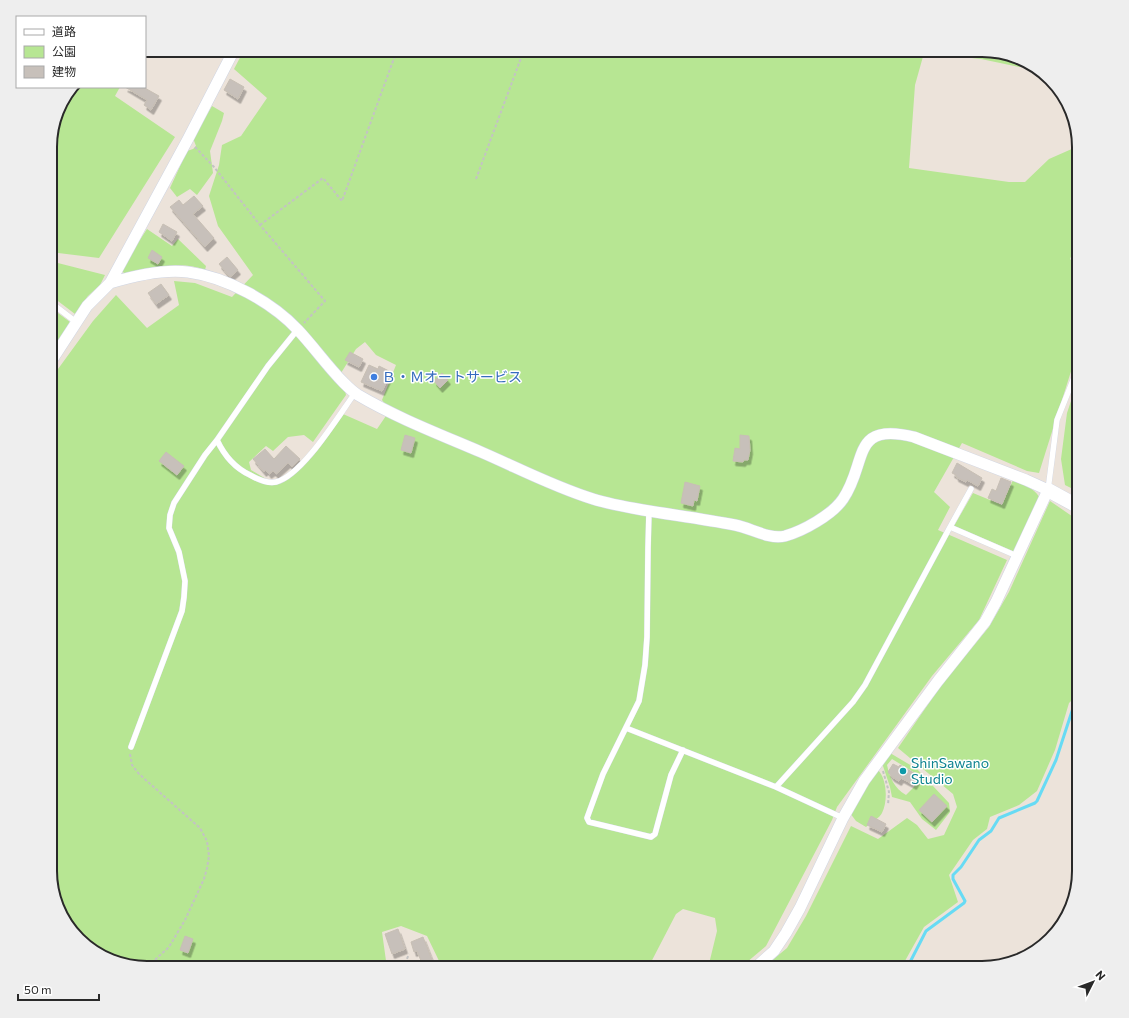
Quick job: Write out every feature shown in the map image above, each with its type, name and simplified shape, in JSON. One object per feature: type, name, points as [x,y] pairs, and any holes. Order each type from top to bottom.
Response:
[{"type":"street","points":[[57,352],[76,322],[94,298],[110,283],[230,57]]},
{"type":"street","points":[[110,283],[141,275],[164,272],[188,272],[216,279],[245,290],[275,310],[298,329],[331,370],[355,393],[390,412],[547,481],[594,499],[650,511],[738,526],[772,536],[784,536],[811,525],[831,512],[843,498],[852,481],[864,447],[873,437],[886,433],[898,432],[914,436],[1026,480],[1072,503]]},
{"type":"street","points":[[763,961],[774,951],[786,934],[843,818],[864,782],[938,681],[985,622],[996,602],[1048,490]]},
{"type":"lane","points":[[57,307],[76,322]]},
{"type":"lane","points":[[131,747],[182,611],[185,581],[179,552],[169,528],[170,515],[174,503],[205,455],[268,366],[298,329]]},
{"type":"lane","points":[[1048,490],[1057,420],[1072,382]]},
{"type":"lane","points":[[217,440],[222,452],[243,472],[267,482],[276,482],[286,477],[306,460],[355,393]]},
{"type":"lane","points":[[776,787],[853,702],[865,685],[971,489]]},
{"type":"lane","points":[[650,511],[645,665],[639,701],[603,774],[587,818],[589,822],[650,837],[655,834],[671,774],[683,750]]},
{"type":"lane","points":[[950,527],[1017,556]]},
{"type":"lane","points":[[626,728],[776,787],[843,818]]},
{"type":"path","points":[[260,225],[323,178],[342,201],[394,57]]},
{"type":"path","points":[[476,179],[521,57]]},
{"type":"path","points":[[188,139],[214,167],[260,225],[325,301],[298,329]]},
{"type":"path","points":[[131,747],[130,758],[132,766],[200,828],[207,841],[209,856],[204,879],[185,920],[169,947],[154,961]]},
{"type":"path","points":[[879,761],[886,778],[888,805]]},
{"type":"path","points":[[406,961],[409,954]]},
{"type":"green space","points":[[240,57],[923,57],[915,85],[909,168],[1009,182],[1025,182],[1049,159],[1072,149],[1072,254],[1070,259],[1072,261],[1072,368],[1039,473],[1027,471],[962,443],[934,492],[950,507],[938,530],[1007,560],[979,620],[932,676],[837,807],[832,820],[766,946],[748,961],[710,961],[717,931],[715,918],[683,909],[676,914],[652,961],[439,961],[427,936],[401,926],[382,932],[386,961],[141,961],[118,956],[97,946],[83,935],[69,916],[62,900],[57,877],[57,370],[93,321],[116,295],[147,328],[179,305],[174,281],[195,283],[232,297],[253,275],[218,226],[209,196],[219,165],[222,145],[241,136],[267,98],[234,69]],"holes":[[[365,342],[376,355],[396,365],[382,400],[390,410],[377,429],[343,414],[314,455],[306,464],[287,479],[276,485],[251,470],[249,462],[266,446],[273,451],[288,437],[304,435],[313,442],[346,395],[341,373],[356,349]]]},
{"type":"green space","points":[[962,57],[993,58],[1011,62],[1021,66],[1019,67],[981,59]]},
{"type":"green space","points":[[79,88],[119,88],[115,96],[175,137],[99,258],[57,253],[57,141],[60,124],[64,113],[72,97]]},
{"type":"green space","points":[[212,106],[224,113],[210,151],[213,173],[197,195],[190,189],[177,197],[170,188],[187,151],[196,146],[193,138]]},
{"type":"green space","points":[[147,229],[172,246],[178,239],[206,266],[205,270],[195,267],[176,265],[157,267],[129,274],[124,273],[122,271],[128,258]]},
{"type":"green space","points":[[57,263],[105,275],[100,285],[88,296],[75,314],[57,300]]},
{"type":"green space","points":[[57,312],[70,322],[57,343]]},
{"type":"green space","points":[[1072,398],[1072,488],[1065,485],[1061,459],[1067,413]]},
{"type":"green space","points":[[1013,480],[1026,485],[1033,490],[1041,500],[1015,552],[954,526],[973,493],[1002,505]]},
{"type":"green space","points":[[1050,501],[1072,516],[1072,700],[1069,703],[1055,750],[1037,791],[1019,805],[990,817],[987,829],[973,840],[949,875],[958,902],[924,927],[905,961],[771,961],[787,948],[806,916],[851,826],[878,839],[907,818],[917,825],[928,839],[944,835],[957,807],[953,794],[898,748],[942,684],[989,627],[1009,592]]},
{"type":"green space","points":[[890,753],[917,769],[949,803],[950,812],[936,830],[922,819],[910,802],[892,797],[882,763]],"holes":[[[892,759],[920,776],[914,787],[906,795],[898,789],[893,782],[887,765]]]},
{"type":"green space","points":[[878,770],[885,784],[886,790],[884,808],[881,815],[866,827],[856,821],[850,813]]},
{"type":"building","points":[[230,79],[244,87],[238,99],[224,90]]},
{"type":"building","points":[[127,88],[145,88],[159,96],[151,110],[144,105],[147,100]]},
{"type":"building","points":[[194,196],[203,206],[193,214],[214,238],[205,247],[170,207],[179,200],[183,205]]},
{"type":"building","points":[[163,224],[177,232],[172,241],[159,232]]},
{"type":"building","points":[[152,250],[162,257],[158,264],[148,258]]},
{"type":"building","points":[[227,257],[238,270],[230,277],[219,264]]},
{"type":"building","points":[[161,284],[169,295],[156,304],[148,293]]},
{"type":"building","points":[[350,352],[363,359],[359,367],[345,360]]},
{"type":"building","points":[[369,365],[378,369],[379,366],[391,372],[382,391],[361,382]]},
{"type":"building","points":[[442,373],[448,380],[440,388],[434,381]]},
{"type":"building","points":[[405,435],[415,438],[411,453],[401,450]]},
{"type":"building","points":[[740,435],[749,436],[750,450],[748,460],[744,460],[743,462],[733,461],[735,448],[740,449]]},
{"type":"building","points":[[286,446],[300,459],[292,467],[288,463],[276,474],[273,471],[269,474],[266,470],[264,472],[253,459],[265,449],[274,459]]},
{"type":"building","points":[[166,452],[184,466],[177,475],[159,461]]},
{"type":"building","points":[[957,463],[982,478],[978,486],[967,480],[966,482],[956,477],[956,475],[952,473]]},
{"type":"building","points":[[1001,478],[1011,482],[1002,504],[988,498],[992,489],[996,491]]},
{"type":"building","points":[[685,482],[700,486],[697,501],[694,500],[693,506],[681,503]]},
{"type":"building","name":"ShinSawano Studio","points":[[893,764],[899,767],[900,765],[919,776],[914,785],[901,778],[899,781],[892,777],[888,772]]},
{"type":"building","points":[[934,794],[947,806],[932,822],[919,810]]},
{"type":"building","points":[[871,816],[886,824],[882,832],[867,825]]},
{"type":"building","points":[[398,929],[405,949],[392,954],[385,934]]},
{"type":"building","points":[[185,936],[193,939],[188,953],[180,950]]},
{"type":"building","points":[[423,937],[432,961],[421,961],[417,951],[414,952],[411,942]]},
{"type":"waterway","points":[[911,961],[926,931],[964,903],[965,901],[953,879],[953,875],[961,867],[979,840],[991,831],[999,818],[1037,801],[1056,760],[1072,711]]},
{"type":"place","name":"Ｂ・Ｍオートサービス","points":[[374,377]]},
{"type":"place","name":"ShinSawano Studio","points":[[903,771]]}]
